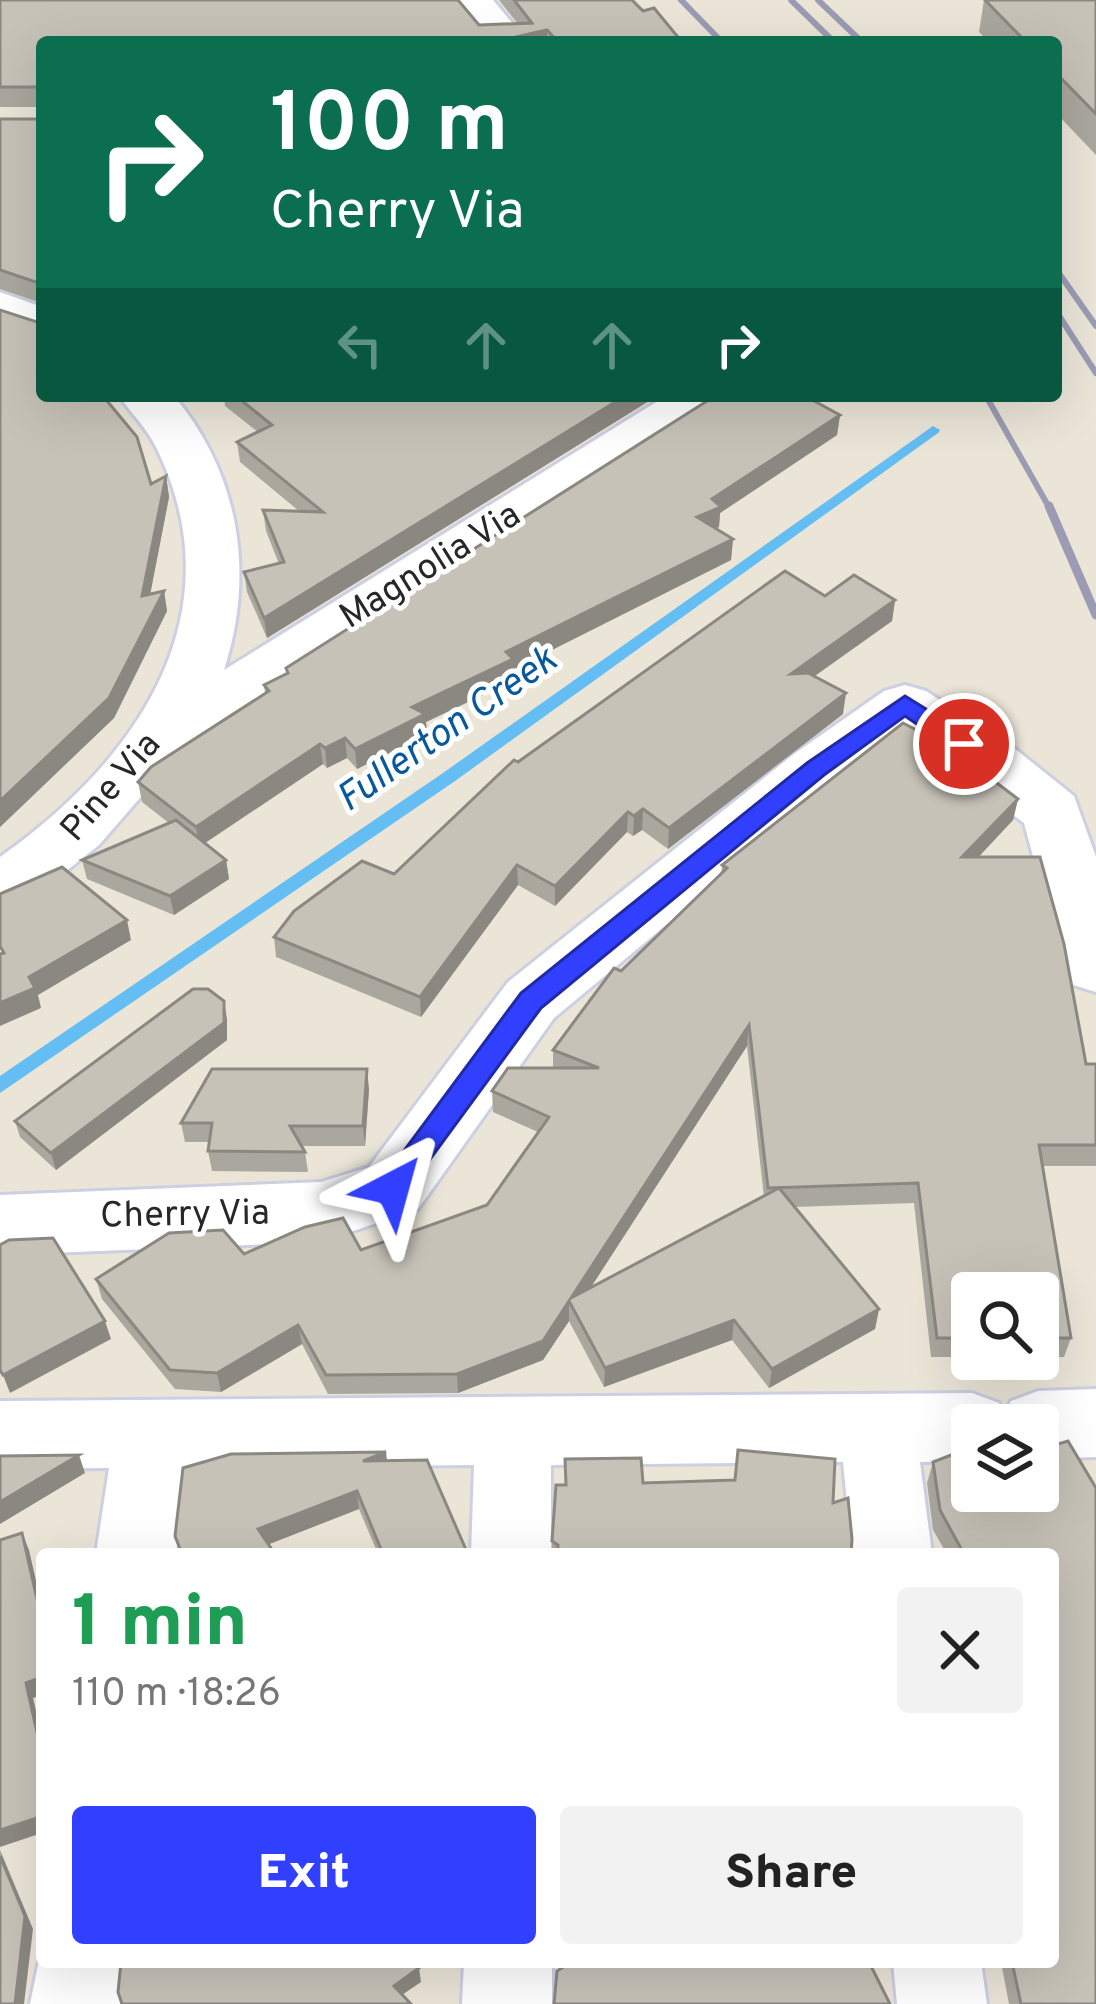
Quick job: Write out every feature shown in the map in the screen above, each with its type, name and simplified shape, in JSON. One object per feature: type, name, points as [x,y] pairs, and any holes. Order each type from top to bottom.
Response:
[{"type":"street","points":[[470,0],[501,36]]},
{"type":"street","points":[[0,307],[36,322]]},
{"type":"street","name":"Magnolia Via","points":[[160,737],[692,402]]},
{"type":"street","name":"Pine Via","points":[[0,889],[61,848],[160,737],[202,651],[216,571],[200,486],[172,403]]},
{"type":"street","name":"Cherry Via","points":[[0,1225],[321,1212],[393,1188],[531,1000],[815,769],[905,704],[993,763],[1052,812],[1096,968]]},
{"type":"street","points":[[1059,1425],[1096,1424]]},
{"type":"street","points":[[0,1435],[951,1428]]},
{"type":"street","points":[[878,1430],[891,1548]]},
{"type":"street","points":[[512,1434],[512,1548]]},
{"type":"street","points":[[137,1548],[152,1437]]},
{"type":"street","points":[[75,2004],[79,1968]]},
{"type":"street","points":[[507,2004],[508,1968]]},
{"type":"street","points":[[938,1968],[941,2004]]},
{"type":"building","points":[[0,0],[458,0],[479,25],[532,23],[514,0],[632,0],[643,11],[654,8],[677,36],[552,36],[547,30],[520,36],[36,36],[36,87],[0,87]]},
{"type":"building","points":[[985,0],[1096,0],[1096,114],[1062,79],[1062,36],[1020,36]]},
{"type":"building","points":[[0,119],[36,119],[36,282],[0,270]]},
{"type":"building","points":[[0,310],[36,322],[36,402],[108,402],[137,437],[151,484],[166,476],[142,596],[164,591],[109,698],[0,801]]},
{"type":"building","points":[[243,402],[615,402],[264,618],[244,572],[284,562],[263,510],[323,512],[237,442],[272,425]]},
{"type":"building","points":[[706,402],[816,402],[840,415],[712,499],[721,507],[697,517],[733,539],[506,652],[513,659],[412,707],[425,714],[355,749],[345,738],[325,748],[320,744],[196,827],[138,782],[151,767],[269,691],[264,685],[288,673],[286,668]]},
{"type":"building","points":[[785,571],[825,596],[854,575],[895,600],[791,674],[808,673],[846,693],[669,828],[643,809],[634,816],[628,812],[555,886],[517,865],[420,997],[274,937],[294,911],[362,861],[394,874],[514,760],[518,762]]},
{"type":"building","points":[[903,723],[949,747],[1018,799],[962,857],[1040,857],[1064,944],[1086,1064],[1096,1064],[1096,1145],[1039,1145],[1071,1338],[1059,1338],[1059,1272],[951,1272],[951,1338],[937,1338],[918,1183],[768,1188],[749,1025],[571,1298],[779,1188],[879,1309],[772,1369],[734,1320],[605,1368],[569,1301],[543,1341],[457,1374],[326,1375],[298,1325],[217,1373],[170,1370],[96,1279],[169,1233],[223,1230],[244,1254],[305,1227],[343,1218],[361,1250],[487,1205],[549,1117],[492,1091],[508,1068],[599,1068],[553,1050],[614,968],[621,971],[727,868],[722,865]]},
{"type":"building","points":[[176,820],[226,860],[170,896],[82,860]]},
{"type":"building","points":[[62,867],[127,920],[29,977],[35,988],[0,1003],[0,954],[4,953],[0,894]]},
{"type":"building","points":[[193,989],[208,989],[224,1001],[224,1023],[51,1153],[15,1121]]},
{"type":"building","points":[[212,1069],[367,1069],[363,1126],[290,1126],[305,1152],[208,1151],[212,1123],[181,1123]]},
{"type":"building","points":[[53,1238],[105,1321],[3,1375],[0,1245],[9,1240]]},
{"type":"building","points":[[1068,1441],[1096,1488],[1096,2004],[1021,2004],[1013,1968],[1059,1968],[1059,1548],[961,1548],[940,1510],[933,1462],[951,1455],[951,1512],[1059,1512],[1059,1444]]},
{"type":"building","points":[[738,1450],[835,1459],[833,1503],[848,1498],[851,1548],[558,1548],[552,1541],[556,1485],[566,1485],[565,1459],[641,1458],[643,1483],[735,1480]]},
{"type":"building","points":[[386,1452],[363,1461],[427,1460],[465,1548],[381,1548],[357,1491],[258,1529],[271,1548],[180,1548],[175,1536],[183,1468],[231,1454]]},
{"type":"building","points":[[79,1455],[0,1502],[0,1456]]},
{"type":"building","points":[[22,1533],[36,1595],[36,1679],[26,1683],[36,1728],[36,1818],[0,1830],[0,1540]]},
{"type":"building","points":[[0,1856],[25,1916],[15,2004],[0,2004]]},
{"type":"building","points":[[120,1968],[419,1968],[394,1986],[411,2004],[122,2004]]},
{"type":"building","points":[[872,1968],[890,2004],[554,2004],[557,1971]]},
{"type":"waterway","name":"Fullerton Creek","points":[[0,1086],[449,777],[933,430]]},
{"type":"railway","points":[[681,0],[716,36]]},
{"type":"railway","points":[[791,0],[828,36]]},
{"type":"railway","points":[[818,0],[856,36]]},
{"type":"railway","points":[[1062,278],[1096,326]]},
{"type":"railway","points":[[1062,320],[1096,373]]},
{"type":"railway","points":[[989,402],[1050,509]]},
{"type":"railway","points":[[1049,506],[1096,615]]},
{"type":"route","points":[[393,1188],[451,1116],[531,1000],[815,769],[905,704],[964,744]]}]
